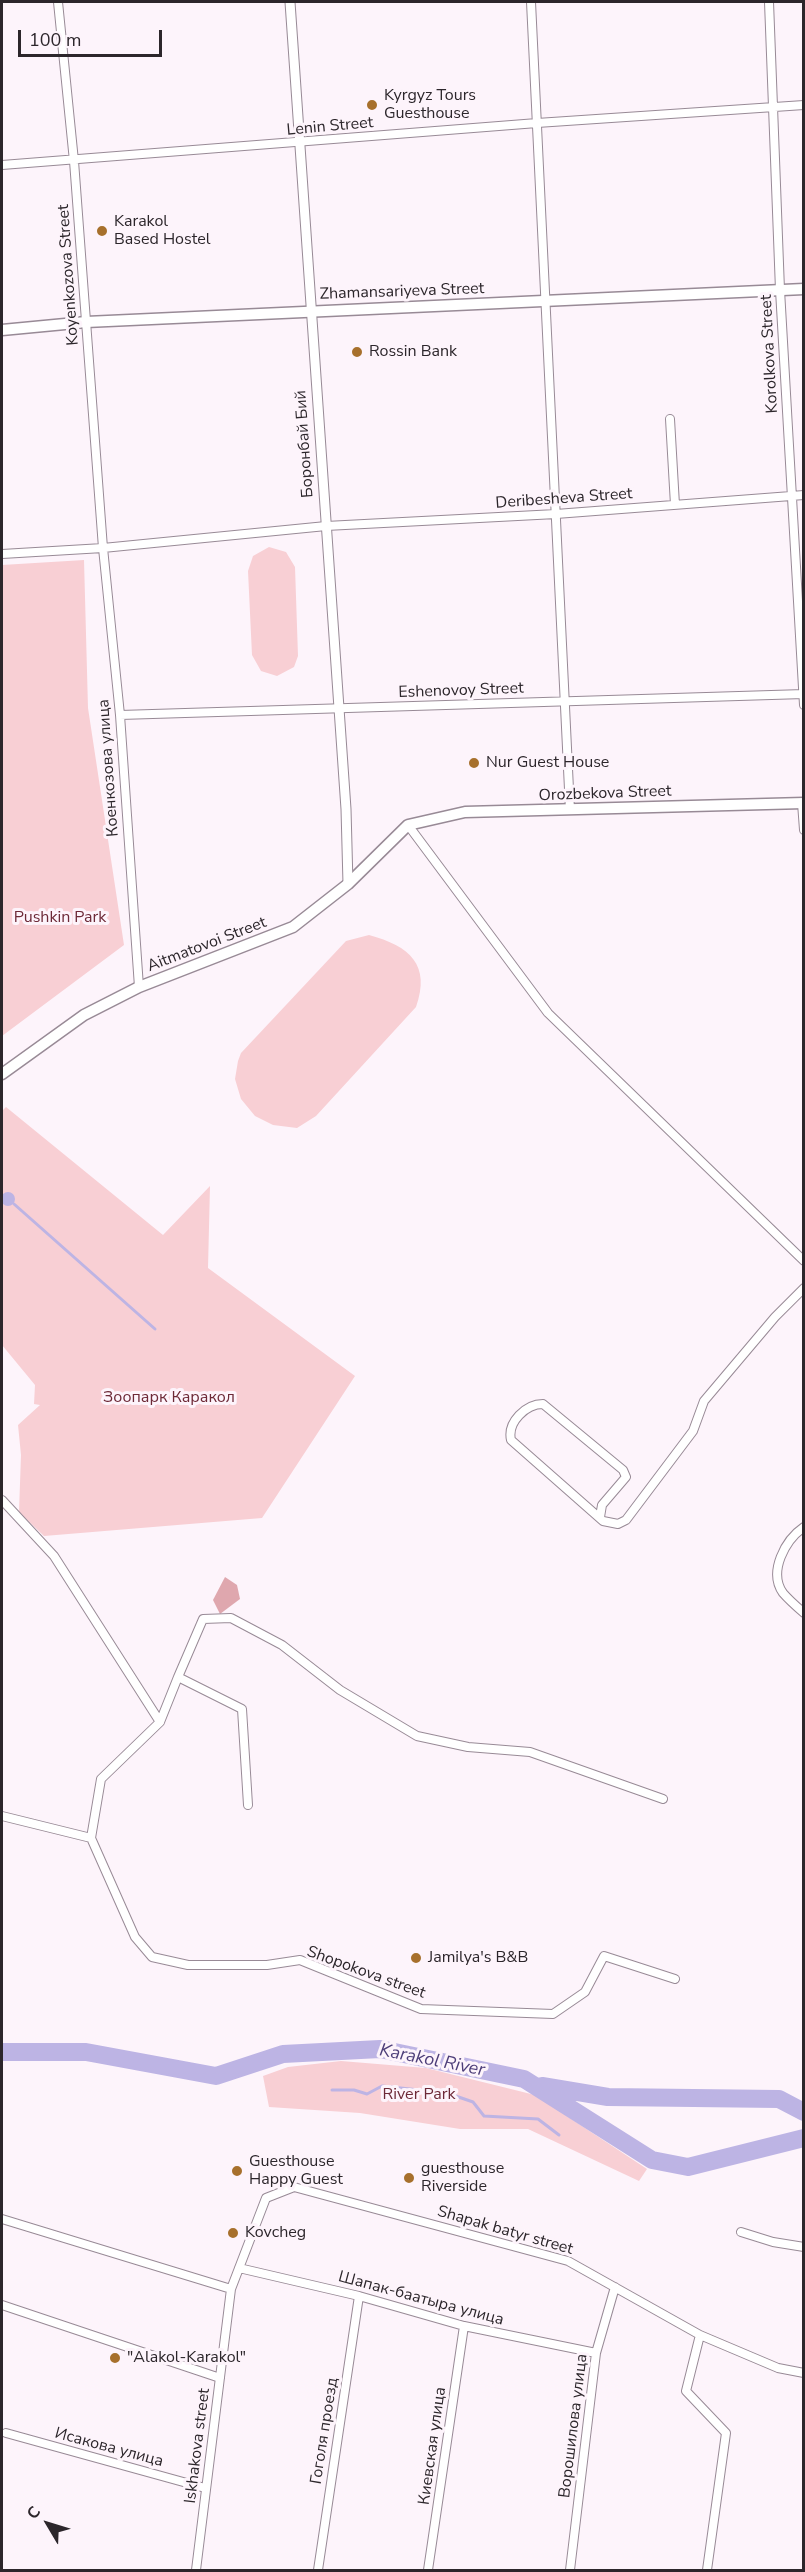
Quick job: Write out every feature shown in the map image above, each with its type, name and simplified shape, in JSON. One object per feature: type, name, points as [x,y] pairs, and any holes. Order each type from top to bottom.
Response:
[{"type":"main road","name":"Zhamansariyeva Street","points":[[2,330],[86,322],[804,289]]},
{"type":"main road","name":"Orozbekova Street","points":[[408,825],[465,812],[803,803]]},
{"type":"main road","name":"Aitmatovoi Street","points":[[2,1074],[84,1015],[139,987],[293,927],[348,884],[408,825]]},
{"type":"street","name":"Koyenkozova Street","points":[[57,2],[74,161],[103,548]]},
{"type":"street","name":"Боронбай Бий","points":[[290,2],[337,709],[346,809],[348,884]]},
{"type":"street","points":[[531,2],[570,810]]},
{"type":"street","name":"Korolkova Street","points":[[769,2],[780,290],[804,705]]},
{"type":"street","name":"Lenin Street","points":[[2,165],[537,123],[804,105]]},
{"type":"street","points":[[670,419],[675,505]]},
{"type":"street","name":"Deribesheva Street","points":[[2,554],[103,548],[326,526],[556,514],[804,495]]},
{"type":"street","name":"Коенкозова улица","points":[[103,548],[120,715],[139,987]]},
{"type":"street","name":"Eshenovoy Street","points":[[120,715],[803,694]]},
{"type":"street","points":[[803,803],[804,830]]},
{"type":"street","points":[[408,825],[548,1013],[804,1261]]},
{"type":"street","points":[[600,1517],[602,1504],[622,1483],[626,1474],[543,1404],[528,1407],[512,1426],[511,1440],[600,1517],[610,1524],[618,1524],[626,1520],[654,1486],[693,1431],[705,1401],[767,1326],[804,1288]]},
{"type":"street","points":[[2,1500],[54,1556],[160,1722]]},
{"type":"street","points":[[804,1527],[786,1543],[781,1557],[778,1579],[783,1592],[804,1613]]},
{"type":"street","points":[[2,1816],[91,1838],[101,1779],[160,1722],[203,1619],[231,1618],[282,1645],[340,1690],[417,1736],[468,1747],[530,1752],[555,1759],[613,1783],[663,1798]]},
{"type":"street","points":[[178,1677],[242,1709],[248,1805]]},
{"type":"street","name":"Shopokova street","points":[[91,1838],[135,1936],[152,1957],[188,1965],[267,1965],[300,1960],[421,2009],[553,2014],[585,1992],[604,1956],[675,1979]]},
{"type":"street","name":"Shapak batyr street","points":[[231,2289],[266,2198],[294,2187],[568,2261],[700,2335],[778,2368],[804,2373]]},
{"type":"street","points":[[2,2218],[231,2289]]},
{"type":"street","points":[[741,2232],[773,2242],[804,2247]]},
{"type":"street","name":"Шапак-баатыра улица","points":[[239,2268],[359,2296],[464,2326],[596,2353]]},
{"type":"street","name":"Ворошилова улица","points":[[570,2571],[596,2353],[615,2287]]},
{"type":"street","name":"Iskhakova street","points":[[196,2571],[231,2289]]},
{"type":"street","name":"Гоголя проезд","points":[[318,2571],[359,2296]]},
{"type":"street","points":[[2,2305],[220,2378]]},
{"type":"street","name":"Киевская улица","points":[[428,2571],[464,2326]]},
{"type":"street","points":[[700,2335],[686,2391],[726,2433],[707,2571]]},
{"type":"street","name":"Исакова улица","points":[[6,2433],[205,2488]]},
{"type":"green space","points":[[269,547],[286,552],[295,567],[298,656],[294,667],[277,676],[261,671],[252,655],[248,571],[253,556]]},
{"type":"green space","name":"Pushkin Park","points":[[84,560],[88,708],[124,945],[2,1036],[2,565]]},
{"type":"green space","points":[[369,935],[396,945],[414,959],[421,980],[416,1007],[316,1116],[297,1128],[273,1125],[255,1116],[241,1099],[235,1079],[241,1053],[346,941]]},
{"type":"green space","name":"Зоопарк Каракол","points":[[6,1107],[163,1235],[210,1186],[208,1268],[355,1376],[262,1518],[44,1536],[19,1512],[21,1455],[18,1425],[40,1405],[34,1404],[35,1385],[2,1345],[2,1111]]},
{"type":"green space","name":"River Park","points":[[341,2061],[426,2068],[535,2095],[647,2169],[639,2181],[528,2129],[460,2129],[360,2113],[269,2107],[263,2076],[288,2067]]},
{"type":"shaded area","points":[[5,1192],[11,1192],[15,1199],[11,1206],[5,1206],[1,1202],[1,1196]]},
{"type":"shaded area","points":[[225,1577],[237,1585],[240,1599],[220,1614],[213,1600]]},
{"type":"waterway","points":[[14,1204],[155,1329]]},
{"type":"waterway","name":"Karakol River","points":[[2,2052],[86,2052],[216,2076],[283,2054],[380,2049],[524,2079],[652,2160],[688,2167],[804,2138]]},
{"type":"waterway","points":[[332,2090],[354,2090],[367,2094],[382,2086],[447,2093],[473,2102],[484,2116],[538,2119],[559,2135]]},
{"type":"waterway","points":[[542,2086],[608,2097],[779,2099],[804,2112]]},
{"type":"place","name":"Kyrgyz Tours Guesthouse","points":[[372,105]]},
{"type":"place","name":"Karakol Based Hostel","points":[[102,231]]},
{"type":"place","name":"Rossin Bank","points":[[357,352]]},
{"type":"place","name":"Nur Guest House","points":[[474,763]]},
{"type":"place","name":"Jamilya's B&B","points":[[416,1958]]},
{"type":"place","name":"Guesthouse Happy Guest","points":[[237,2171]]},
{"type":"place","name":"guesthouse Riverside","points":[[409,2178]]},
{"type":"place","name":"Kovcheg","points":[[233,2233]]},
{"type":"place","name":"\"Alakol-Karakol\"","points":[[115,2358]]}]
